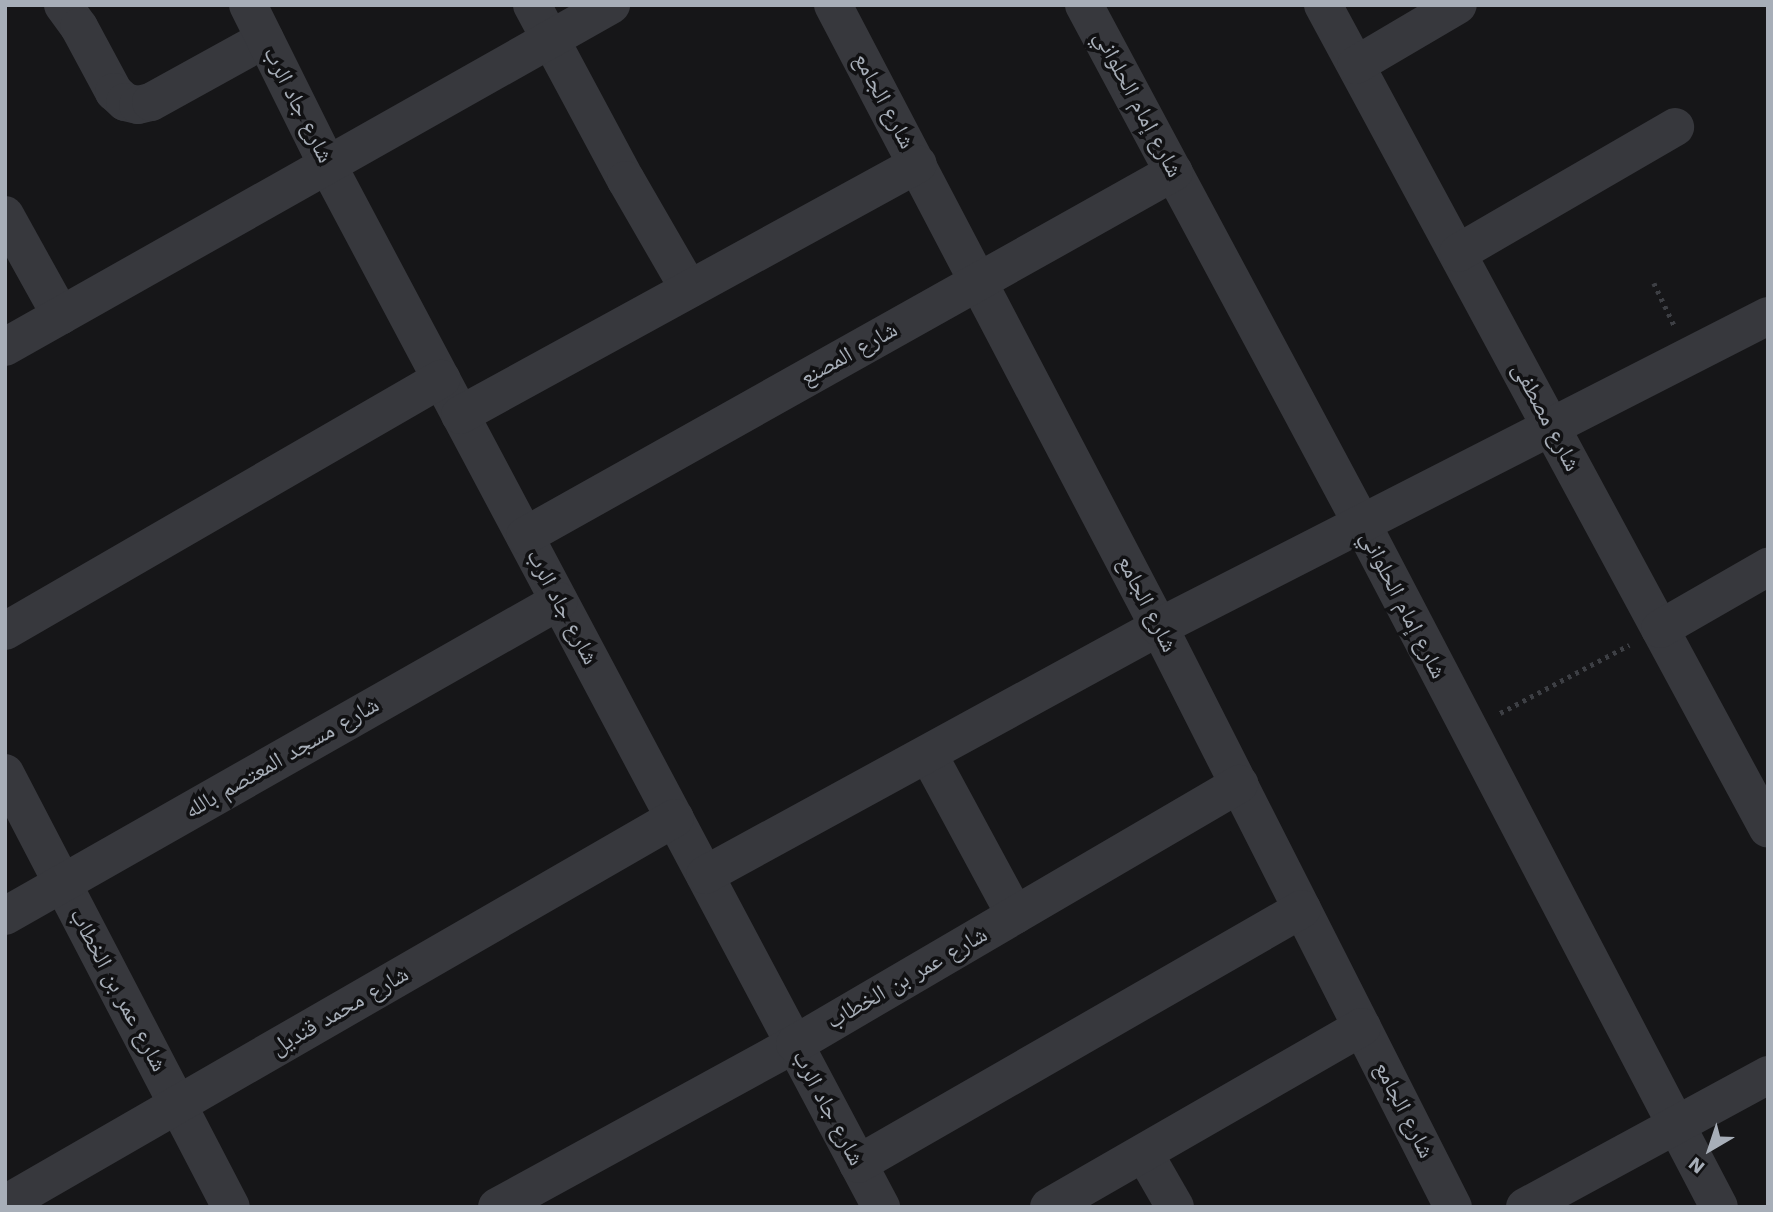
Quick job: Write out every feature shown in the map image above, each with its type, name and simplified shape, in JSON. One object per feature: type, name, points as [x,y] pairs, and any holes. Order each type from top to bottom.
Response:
[{"type":"street","points":[[63,5],[79,27],[114,92],[125,102],[138,105],[152,102],[265,39]]},
{"type":"street","name":"شارع جاد الرب","points":[[248,5],[328,166],[881,1207]]},
{"type":"street","points":[[532,5],[689,289]]},
{"type":"street","points":[[5,347],[611,5]]},
{"type":"street","name":"شارع الجامع","points":[[833,5],[1159,627],[1453,1207]]},
{"type":"street","name":"شارع إمام الحلواني","points":[[1084,5],[1363,526],[1718,1207]]},
{"type":"street","name":"شارع مصطفى","points":[[1323,5],[1660,629],[1758,789],[1768,829]]},
{"type":"street","points":[[1356,65],[1458,5]]},
{"type":"street","points":[[1458,254],[1675,127]]},
{"type":"street","points":[[460,415],[918,164]]},
{"type":"street","name":"شارع المصنع","points":[[525,536],[1174,173]]},
{"type":"street","points":[[5,215],[61,316]]},
{"type":"street","points":[[705,875],[1159,627],[1363,526],[1768,316]]},
{"type":"street","points":[[5,631],[441,379]]},
{"type":"street","points":[[1660,629],[1768,567]]},
{"type":"street","name":"شارع مسجد المعتصم بالله","points":[[5,916],[559,601]]},
{"type":"street","points":[[928,754],[1015,915]]},
{"type":"street","name":"شارع عمر بن الخطاب","points":[[5,774],[231,1207]]},
{"type":"street","name":"شارع عمر بن الخطاب","points":[[497,1207],[795,1044],[1239,784]]},
{"type":"street","name":"شارع محمد قنديل","points":[[5,1204],[675,818]]},
{"type":"street","points":[[858,1164],[1302,909]]},
{"type":"street","points":[[1049,1207],[1362,1027]]},
{"type":"street","points":[[1525,1207],[1768,1075]]},
{"type":"street","points":[[1144,1153],[1175,1207]]},
{"type":"path","points":[[1654,283],[1690,357]]},
{"type":"path","points":[[1467,730],[1660,629]]}]
